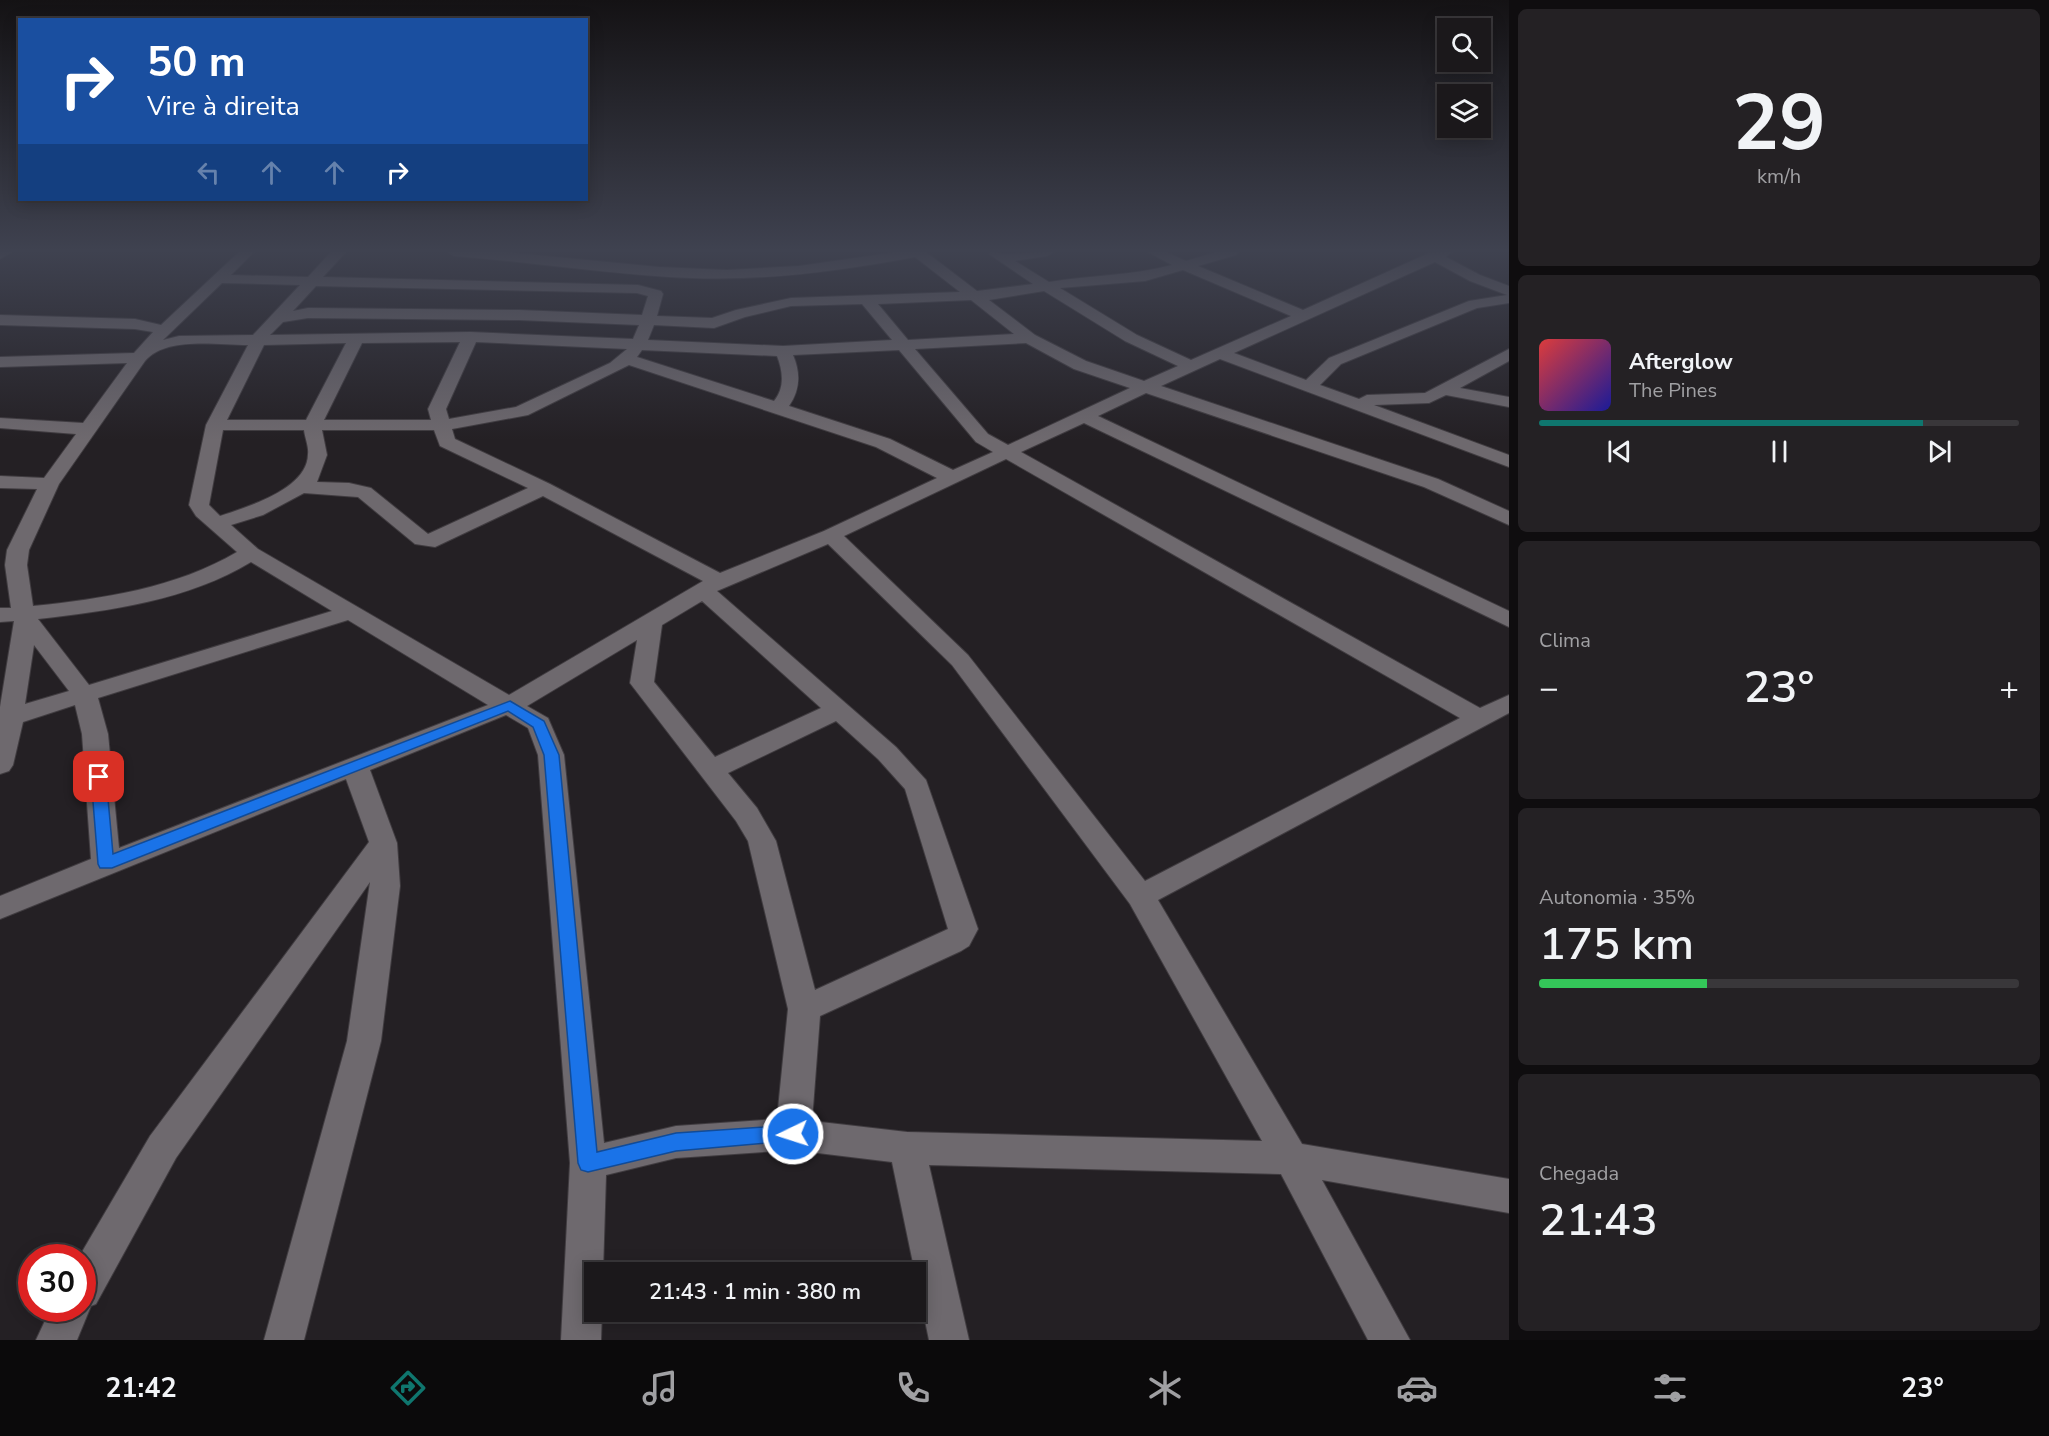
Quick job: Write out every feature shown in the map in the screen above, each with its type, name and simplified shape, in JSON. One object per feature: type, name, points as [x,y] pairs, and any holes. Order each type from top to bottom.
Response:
[{"type":"street","points":[[0,320],[135,324],[175,315]]},
{"type":"street","points":[[0,765],[11,717],[11,616],[16,565],[9,550],[86,429],[181,315]]},
{"type":"street","points":[[279,315],[259,338],[214,425],[199,505],[203,512],[252,553],[539,724],[551,755],[588,1163],[580,1340]]},
{"type":"street","points":[[276,318],[298,315]]},
{"type":"street","points":[[395,315],[649,319],[700,324]]},
{"type":"street","points":[[214,425],[440,425],[497,418],[522,411],[616,368],[628,359],[641,341],[650,315]]},
{"type":"street","points":[[641,341],[700,324],[721,321],[737,315]]},
{"type":"street","points":[[879,315],[906,346],[939,392],[982,438],[1479,718]]},
{"type":"street","points":[[999,315],[1029,338],[1080,365],[1431,483],[1509,519]]},
{"type":"street","points":[[1092,315],[1131,338],[1193,367]]},
{"type":"street","points":[[0,908],[510,705],[711,586],[831,535],[1086,417],[1143,388],[1308,315]]},
{"type":"street","points":[[1309,386],[1335,361],[1446,315]]},
{"type":"street","points":[[135,324],[157,343]]},
{"type":"street","points":[[217,523],[256,511],[301,487],[310,478],[318,455],[312,425],[357,337]]},
{"type":"street","points":[[0,362],[157,343],[259,338],[470,337],[641,341],[783,351],[1029,338]]},
{"type":"street","points":[[470,337],[437,409],[440,425],[450,444],[543,488],[711,586],[838,710],[887,753],[917,786],[963,929],[958,938],[950,943],[804,1009]]},
{"type":"street","points":[[777,408],[786,401],[790,391],[789,363],[783,351]]},
{"type":"street","points":[[1221,354],[1509,462]]},
{"type":"street","points":[[1343,398],[1402,401],[1429,398],[1509,354]]},
{"type":"street","points":[[628,359],[883,443],[953,478]]},
{"type":"street","points":[[1445,390],[1509,402]]},
{"type":"street","points":[[1086,417],[1509,620]]},
{"type":"street","points":[[0,423],[86,429]]},
{"type":"street","points":[[0,482],[50,484]]},
{"type":"street","points":[[301,487],[349,489],[364,492],[422,540],[428,541],[435,541],[543,488]]},
{"type":"street","points":[[831,535],[960,660],[1141,896],[1291,1158],[1390,1340]]},
{"type":"street","points":[[11,616],[86,606],[192,582],[234,566],[252,553]]},
{"type":"street","points":[[11,717],[351,612]]},
{"type":"street","points":[[11,616],[85,696],[95,734],[106,864]]},
{"type":"street","points":[[651,621],[642,683],[747,815],[762,842],[804,1009],[793,1134]]},
{"type":"street","points":[[1141,896],[1509,703]]},
{"type":"street","points":[[711,770],[838,710]]},
{"type":"street","points":[[284,1340],[364,1041],[385,886],[386,862],[383,843],[355,766]]},
{"type":"street","points":[[96,1265],[163,1147],[383,843]]},
{"type":"street","points":[[588,1163],[676,1142],[793,1134],[907,1148],[1291,1158],[1509,1196]]},
{"type":"street","points":[[907,1148],[949,1340]]},
{"type":"street","points":[[56,1340],[65,1322]]},
{"type":"route","points":[[99,777],[106,864],[510,705],[539,724],[551,755],[588,1163],[676,1142],[793,1134]]}]
